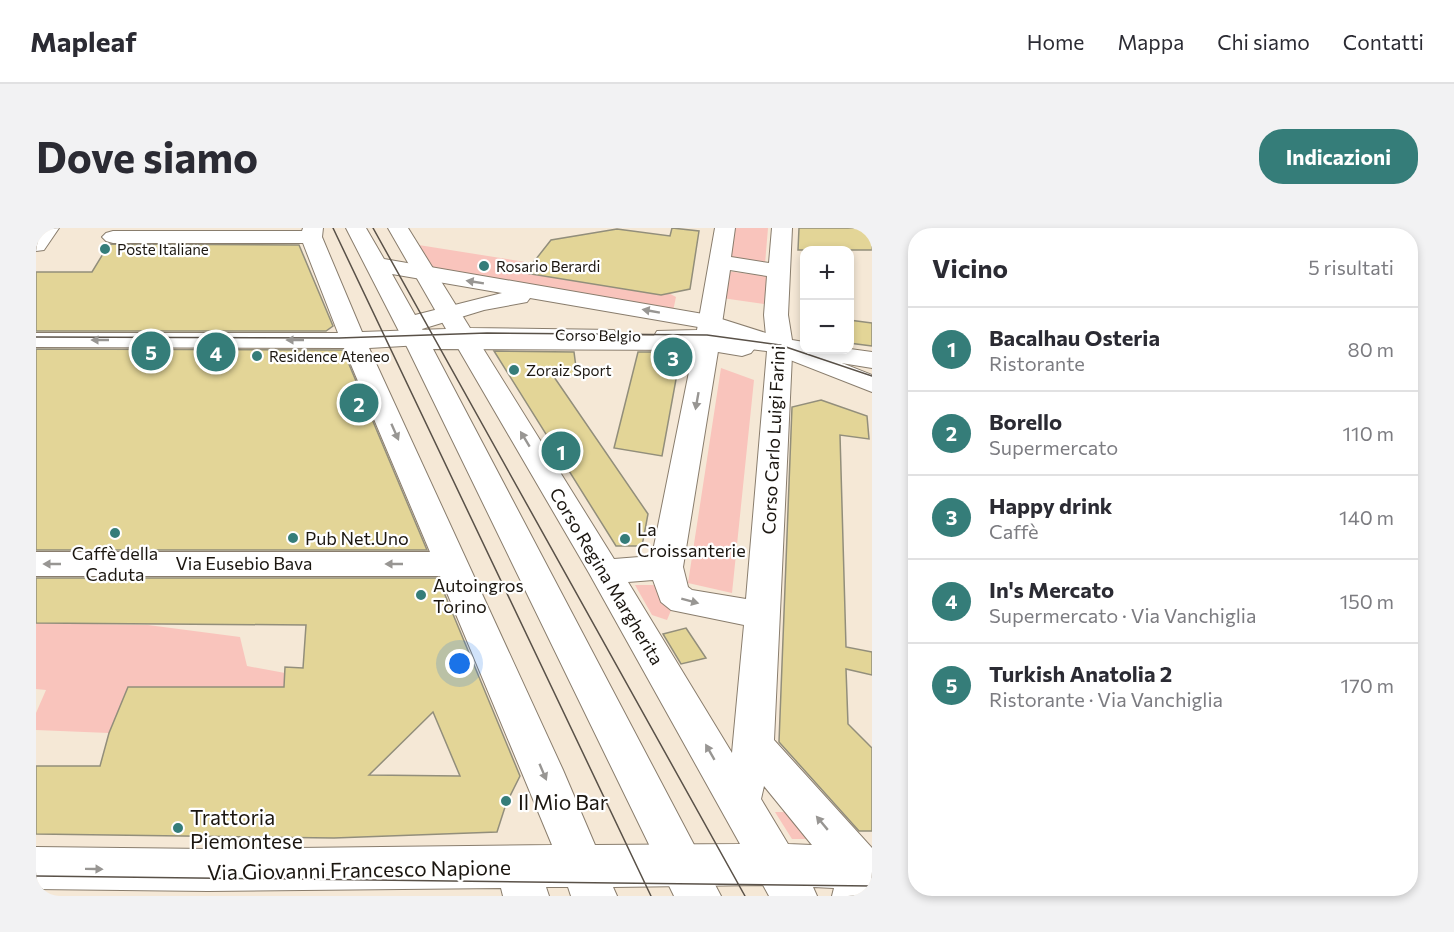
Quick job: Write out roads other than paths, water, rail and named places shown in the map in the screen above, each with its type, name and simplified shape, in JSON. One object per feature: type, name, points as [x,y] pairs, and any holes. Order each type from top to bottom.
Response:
[{"type":"street","points":[[36,245],[48,228]]},
{"type":"street","points":[[356,228],[414,334],[690,881]]},
{"type":"street","name":"Corso Regina Margherita","points":[[398,228],[605,572],[784,880]]},
{"type":"street","points":[[725,228],[666,567],[673,593],[683,601],[763,615]]},
{"type":"street","name":"Corso Carlo Luigi Farini","points":[[739,802],[754,745],[780,353],[776,315],[782,228]]},
{"type":"street","points":[[113,237],[312,233],[354,340],[453,564],[588,881]]},
{"type":"street","points":[[718,262],[780,271]]},
{"type":"street","points":[[374,264],[554,294],[707,334],[744,349],[872,360]]},
{"type":"street","points":[[414,334],[449,312],[503,298],[554,294]]},
{"type":"street","points":[[36,339],[354,340],[414,334],[465,338],[707,334]]},
{"type":"street","points":[[780,353],[872,384]]},
{"type":"street","points":[[780,353],[872,398]]},
{"type":"street","name":"Via Eusebio Bava","points":[[36,564],[453,564]]},
{"type":"street","points":[[605,572],[666,567]]},
{"type":"street","points":[[754,745],[862,878]]},
{"type":"street","name":"Via Giovanni Francesco Napione","points":[[36,868],[149,883],[204,883],[386,866],[521,882],[862,878]]},
{"type":"tram line","points":[[333,228],[385,336]]},
{"type":"tram line","points":[[373,228],[432,335]]},
{"type":"tram line","points":[[432,335],[487,333],[707,335],[780,345],[872,376]]},
{"type":"tram line","points":[[385,336],[432,335]]},
{"type":"tram line","points":[[432,335],[739,884]]},
{"type":"tram line","points":[[36,337],[385,336]]},
{"type":"tram line","points":[[385,336],[645,883]]},
{"type":"tram line","points":[[36,876],[645,883]]},
{"type":"tram line","points":[[645,883],[739,884]]},
{"type":"tram line","points":[[645,883],[651,896]]},
{"type":"tram line","points":[[739,884],[872,886]]},
{"type":"tram line","points":[[739,884],[745,896]]},
{"type":"place","name":"Poste Italiane","points":[[105,249]]},
{"type":"place","name":"Rosario Berardi","points":[[484,266]]},
{"type":"place","name":"Turkish Anatolia 2","points":[[151,351]]},
{"type":"place","name":"In's Mercato","points":[[216,352]]},
{"type":"place","name":"Residence Ateneo","points":[[257,356]]},
{"type":"place","name":"Happy drink","points":[[673,357]]},
{"type":"place","name":"Zoraiz Sport","points":[[514,370]]},
{"type":"place","name":"Borello","points":[[359,403]]},
{"type":"place","name":"Bacalhau Osteria","points":[[561,451]]},
{"type":"place","name":"Caffè della Caduta","points":[[115,533]]},
{"type":"place","name":"Pub Net.Uno","points":[[293,538]]},
{"type":"place","name":"La Croissanterie","points":[[625,539]]},
{"type":"place","name":"Autoingros Torino","points":[[421,595]]},
{"type":"place","name":"Il Mio Bar","points":[[506,801]]},
{"type":"place","name":"Trattoria Piemontese","points":[[178,828]]}]
